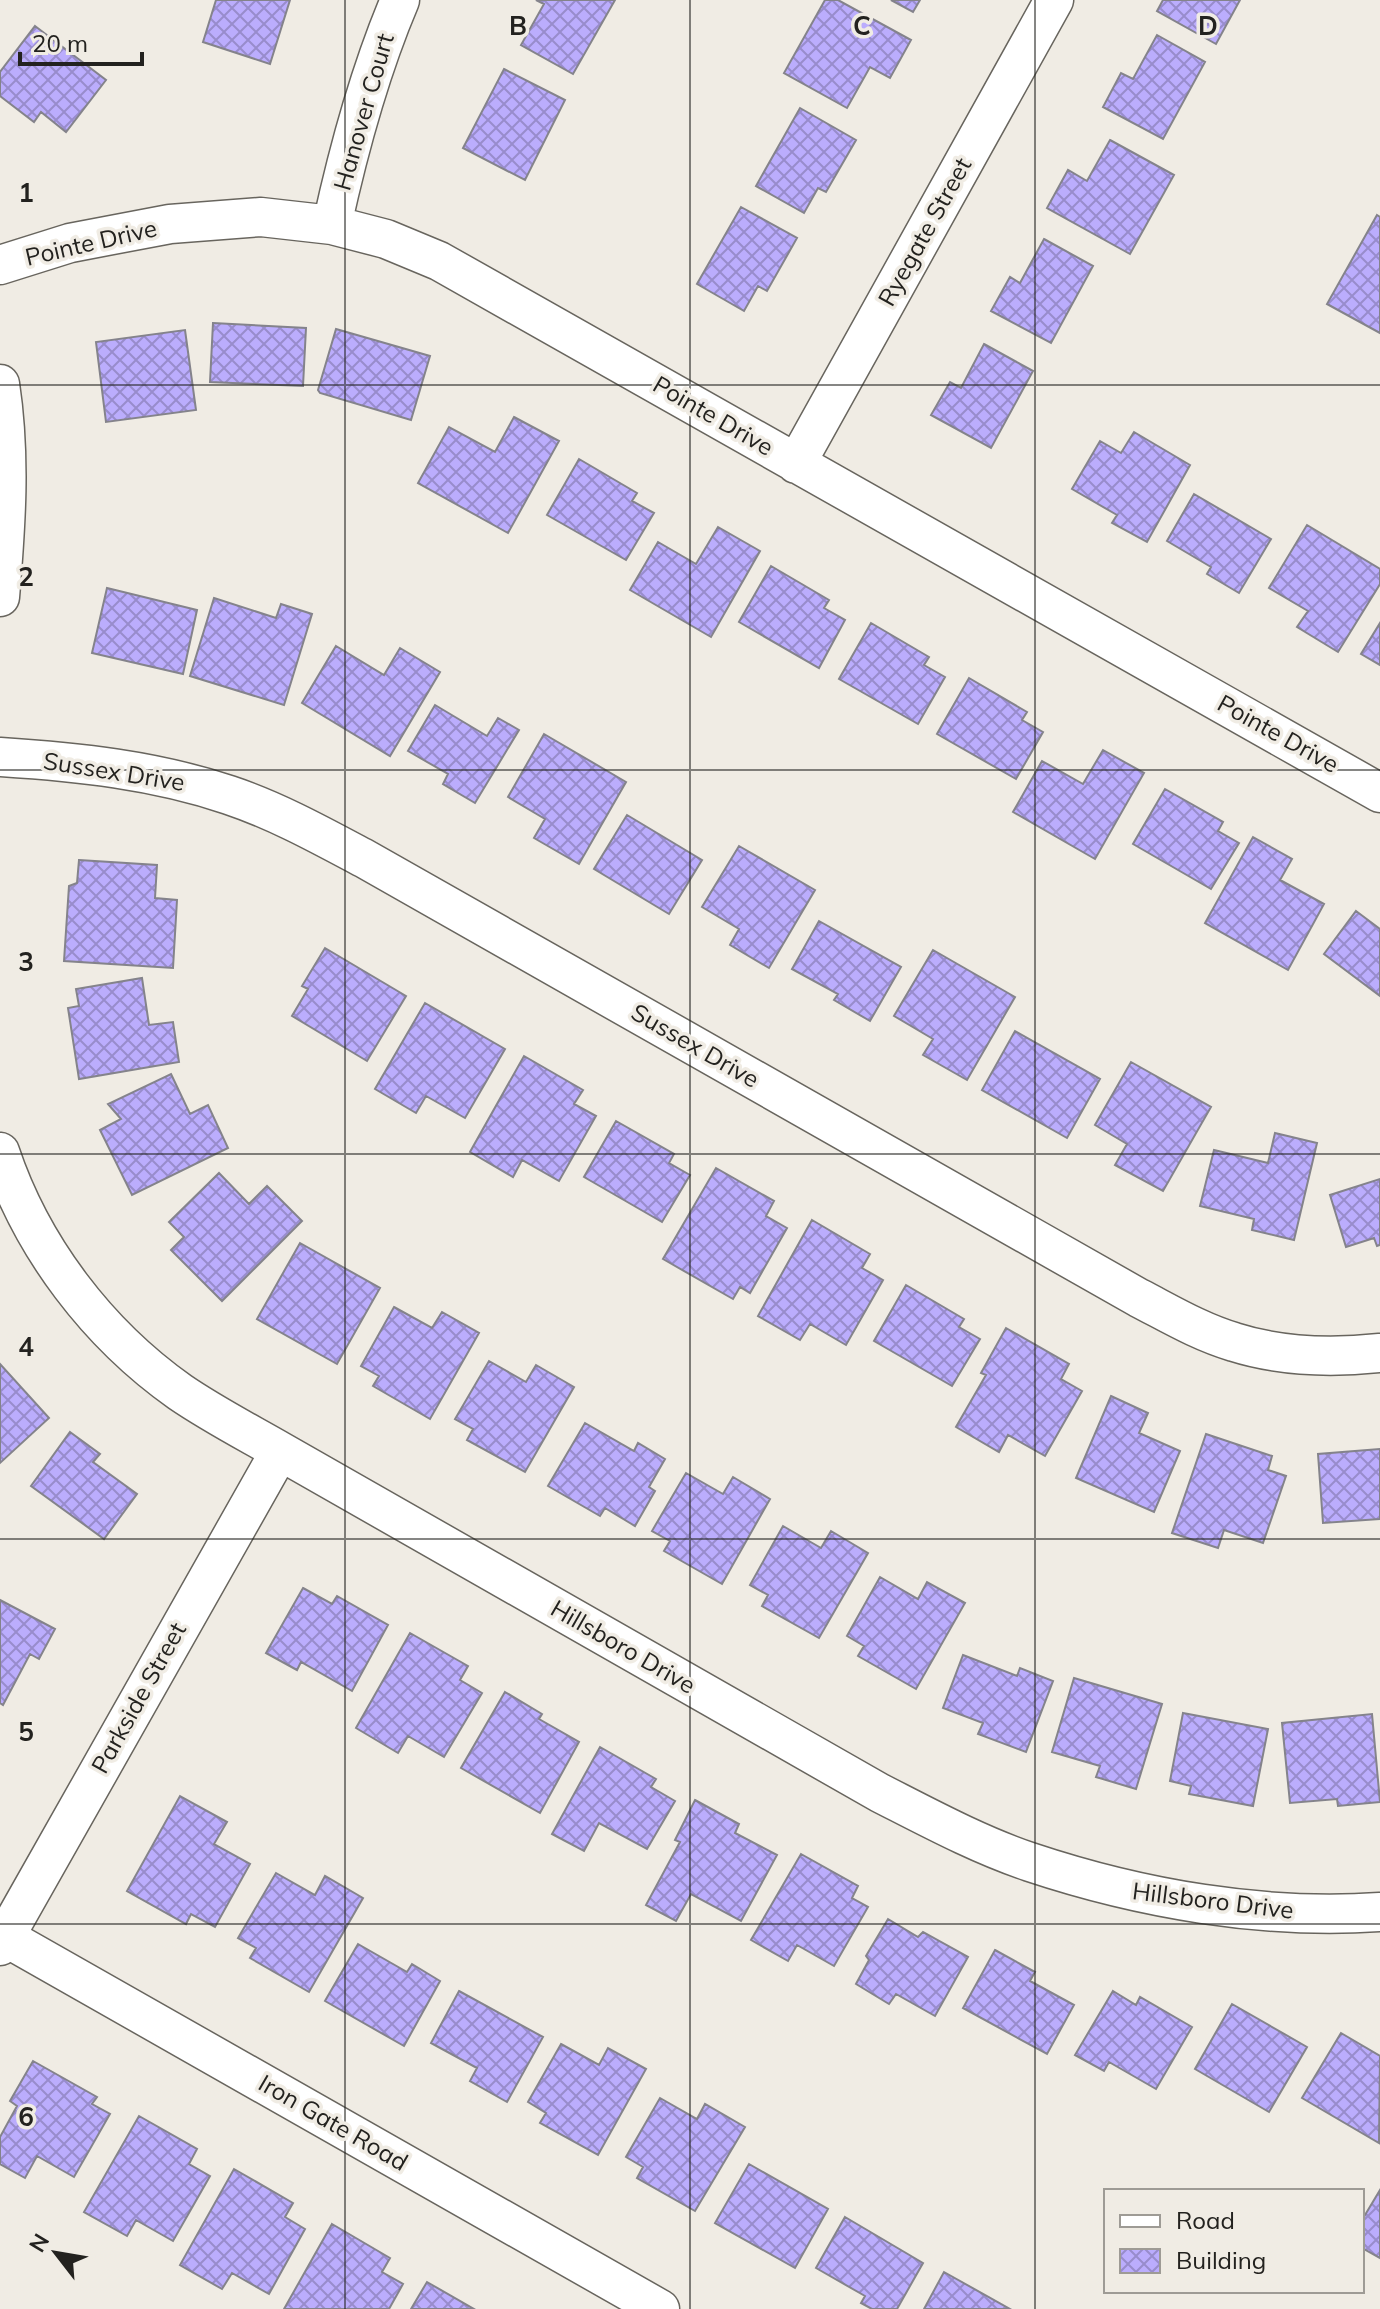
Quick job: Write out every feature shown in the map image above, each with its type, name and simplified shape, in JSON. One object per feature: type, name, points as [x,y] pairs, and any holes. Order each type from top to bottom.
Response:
[{"type":"street","name":"Hanover Court","points":[[332,225],[363,97],[400,0]]},
{"type":"street","name":"Ryegate Street","points":[[796,464],[1054,0]]},
{"type":"street","name":"Pointe Drive","points":[[0,265],[70,243],[170,224],[261,217],[332,225],[386,239],[439,261],[1380,793]]},
{"type":"street","points":[[0,384],[8,474],[0,597]]},
{"type":"street","name":"Sussex Drive","points":[[0,757],[83,763],[157,775],[228,795],[287,818],[367,860],[1191,1326],[1233,1342],[1271,1351],[1309,1356],[1380,1353]]},
{"type":"street","name":"Hillsboro Drive","points":[[0,1152],[28,1220],[52,1260],[111,1333],[181,1393],[880,1793],[947,1827],[1028,1861],[1122,1890],[1218,1906],[1289,1912],[1380,1912]]},
{"type":"street","name":"Parkside Street","points":[[3,1942],[280,1451]]},
{"type":"street","name":"Iron Gate Road","points":[[3,1942],[660,2309]]},
{"type":"building","points":[[216,0],[290,0],[270,64],[203,42]]},
{"type":"building","points":[[536,0],[615,0],[573,74],[521,45],[544,4]]},
{"type":"building","points":[[825,0],[838,0],[911,40],[890,78],[870,67],[847,108],[784,73]]},
{"type":"building","points":[[891,0],[920,0],[913,12]]},
{"type":"building","points":[[1163,0],[1240,0],[1216,44],[1157,11]]},
{"type":"building","points":[[35,26],[106,80],[66,132],[41,112],[34,122],[0,96],[0,72]]},
{"type":"building","points":[[1157,35],[1205,62],[1163,139],[1103,107],[1121,73],[1133,79]]},
{"type":"building","points":[[504,69],[565,100],[525,180],[463,148]]},
{"type":"building","points":[[800,108],[856,140],[826,192],[818,188],[804,213],[756,186]]},
{"type":"building","points":[[1110,140],[1174,175],[1130,254],[1047,208],[1068,170],[1087,181]]},
{"type":"building","points":[[741,207],[797,238],[767,291],[758,286],[744,311],[697,284]]},
{"type":"building","points":[[1377,215],[1380,217],[1380,333],[1327,304]]},
{"type":"building","points":[[1044,239],[1093,266],[1051,343],[991,311],[1010,277],[1020,283]]},
{"type":"building","points":[[213,323],[306,328],[303,386],[210,382]]},
{"type":"building","points":[[336,329],[430,356],[411,420],[320,393],[318,390]]},
{"type":"building","points":[[185,330],[196,410],[106,422],[96,342]]},
{"type":"building","points":[[984,344],[1033,371],[991,448],[931,415],[950,382],[961,388]]},
{"type":"building","points":[[514,417],[559,441],[508,533],[418,483],[449,427],[495,452]]},
{"type":"building","points":[[1134,432],[1190,465],[1147,542],[1112,523],[1117,515],[1072,489],[1100,441],[1121,453]]},
{"type":"building","points":[[579,459],[637,493],[632,501],[654,513],[626,560],[547,515]]},
{"type":"building","points":[[1194,494],[1271,539],[1239,593],[1207,574],[1211,567],[1167,541]]},
{"type":"building","points":[[1307,525],[1380,569],[1380,584],[1338,652],[1297,627],[1308,611],[1269,588]]},
{"type":"building","points":[[718,527],[760,551],[711,637],[630,590],[658,542],[696,564]]},
{"type":"building","points":[[771,566],[829,600],[824,608],[845,620],[819,668],[739,622]]},
{"type":"building","points":[[107,588],[197,610],[183,674],[92,653]]},
{"type":"building","points":[[214,598],[276,618],[281,604],[312,614],[284,705],[190,676]]},
{"type":"building","points":[[871,623],[929,657],[924,665],[945,677],[918,724],[839,679]]},
{"type":"building","points":[[1380,623],[1380,665],[1361,654]]},
{"type":"building","points":[[336,646],[384,675],[400,648],[440,672],[390,756],[302,703]]},
{"type":"building","points":[[969,678],[1027,712],[1022,720],[1043,732],[1016,779],[937,734]]},
{"type":"building","points":[[435,705],[487,736],[498,718],[519,730],[475,803],[443,784],[448,774],[408,751]]},
{"type":"building","points":[[544,734],[626,782],[579,864],[534,838],[545,819],[508,797]]},
{"type":"building","points":[[1103,750],[1144,773],[1095,859],[1013,812],[1042,761],[1083,784]]},
{"type":"building","points":[[1165,789],[1223,822],[1218,831],[1239,843],[1211,889],[1133,844]]},
{"type":"building","points":[[627,815],[702,860],[669,914],[594,869]]},
{"type":"building","points":[[1253,837],[1292,859],[1280,880],[1324,904],[1288,970],[1205,923]]},
{"type":"building","points":[[739,846],[815,890],[769,968],[730,945],[739,929],[702,907]]},
{"type":"building","points":[[79,860],[157,865],[155,898],[177,900],[173,968],[64,961],[69,886],[77,883]]},
{"type":"building","points":[[1356,911],[1380,929],[1380,996],[1324,954]]},
{"type":"building","points":[[819,921],[901,967],[870,1021],[834,1000],[838,994],[792,969]]},
{"type":"building","points":[[325,948],[406,996],[367,1061],[292,1016],[308,989],[302,986]]},
{"type":"building","points":[[933,950],[1015,997],[967,1080],[923,1055],[933,1039],[894,1016]]},
{"type":"building","points":[[142,978],[149,1025],[173,1022],[179,1062],[79,1079],[68,1008],[79,1006],[76,989]]},
{"type":"building","points":[[425,1003],[505,1049],[465,1118],[426,1096],[416,1113],[375,1089]]},
{"type":"building","points":[[1015,1031],[1100,1079],[1067,1138],[982,1090]]},
{"type":"building","points":[[524,1056],[583,1090],[574,1104],[596,1116],[559,1181],[522,1160],[513,1177],[470,1152]]},
{"type":"building","points":[[1131,1062],[1211,1107],[1163,1191],[1115,1165],[1127,1144],[1095,1125]]},
{"type":"building","points":[[171,1074],[190,1114],[208,1105],[228,1148],[132,1195],[100,1130],[121,1119],[108,1104]]},
{"type":"building","points":[[616,1121],[674,1154],[669,1163],[690,1175],[662,1222],[584,1177]]},
{"type":"building","points":[[1275,1133],[1317,1143],[1294,1240],[1252,1230],[1254,1219],[1200,1206],[1214,1150],[1268,1163]]},
{"type":"building","points":[[716,1168],[774,1201],[766,1216],[787,1228],[750,1293],[740,1287],[733,1299],[663,1259]]},
{"type":"building","points":[[219,1173],[249,1204],[267,1186],[302,1221],[222,1301],[171,1250],[184,1237],[169,1222]]},
{"type":"building","points":[[1380,1179],[1380,1245],[1377,1246],[1374,1238],[1346,1247],[1330,1195]]},
{"type":"building","points":[[812,1220],[870,1254],[862,1268],[883,1280],[846,1345],[810,1324],[800,1340],[758,1316]]},
{"type":"building","points":[[300,1243],[380,1288],[337,1364],[257,1319]]},
{"type":"building","points":[[906,1285],[964,1319],[959,1327],[980,1339],[952,1386],[874,1341]]},
{"type":"building","points":[[394,1307],[432,1328],[442,1312],[479,1333],[430,1419],[373,1386],[379,1376],[361,1366]]},
{"type":"building","points":[[1006,1328],[1069,1364],[1061,1379],[1082,1391],[1045,1456],[1008,1435],[999,1452],[956,1427],[986,1375],[981,1373]]},
{"type":"building","points":[[489,1361],[526,1382],[536,1365],[574,1387],[525,1472],[467,1440],[473,1429],[455,1419]]},
{"type":"building","points":[[0,1364],[49,1418],[0,1463]]},
{"type":"building","points":[[1111,1396],[1148,1413],[1139,1433],[1180,1451],[1154,1512],[1076,1478]]},
{"type":"building","points":[[585,1423],[634,1451],[638,1443],[665,1459],[649,1487],[655,1491],[635,1526],[605,1508],[600,1516],[548,1486]]},
{"type":"building","points":[[70,1432],[100,1454],[93,1462],[137,1494],[104,1539],[31,1486]]},
{"type":"building","points":[[1206,1434],[1272,1456],[1268,1470],[1286,1476],[1263,1543],[1224,1530],[1218,1548],[1172,1533]]},
{"type":"building","points":[[1380,1449],[1380,1519],[1323,1523],[1318,1454]]},
{"type":"building","points":[[686,1473],[723,1494],[733,1477],[770,1499],[722,1584],[664,1551],[670,1541],[652,1531]]},
{"type":"building","points":[[783,1526],[821,1548],[831,1531],[868,1553],[819,1638],[762,1606],[768,1595],[750,1585]]},
{"type":"building","points":[[880,1577],[918,1599],[927,1582],[965,1603],[916,1689],[858,1656],[864,1646],[847,1636]]},
{"type":"building","points":[[303,1588],[332,1604],[337,1596],[388,1625],[352,1691],[301,1662],[297,1670],[266,1653]]},
{"type":"building","points":[[0,1600],[55,1629],[39,1659],[30,1654],[3,1705],[0,1703]]},
{"type":"building","points":[[410,1633],[468,1666],[460,1680],[482,1693],[444,1757],[408,1736],[398,1753],[356,1728]]},
{"type":"building","points":[[963,1655],[1017,1676],[1020,1668],[1053,1681],[1026,1752],[978,1734],[983,1723],[943,1708]]},
{"type":"building","points":[[1074,1678],[1162,1704],[1136,1789],[1096,1777],[1100,1766],[1052,1752]]},
{"type":"building","points":[[505,1692],[542,1714],[539,1719],[579,1742],[540,1813],[461,1768]]},
{"type":"building","points":[[1183,1713],[1268,1729],[1253,1806],[1189,1794],[1191,1786],[1170,1781]]},
{"type":"building","points":[[1372,1714],[1380,1802],[1338,1806],[1337,1799],[1290,1803],[1282,1723]]},
{"type":"building","points":[[600,1747],[656,1779],[651,1787],[675,1801],[647,1849],[599,1823],[584,1851],[552,1834]]},
{"type":"building","points":[[180,1796],[227,1822],[214,1844],[250,1864],[215,1927],[191,1914],[186,1924],[127,1891]]},
{"type":"building","points":[[695,1800],[739,1824],[735,1833],[777,1855],[741,1921],[691,1894],[676,1921],[646,1905],[680,1842],[675,1840]]},
{"type":"building","points":[[801,1854],[858,1886],[852,1898],[868,1907],[834,1966],[797,1945],[788,1961],[751,1940]]},
{"type":"building","points":[[276,1873],[315,1895],[325,1876],[363,1898],[309,1992],[250,1958],[256,1948],[238,1938]]},
{"type":"building","points":[[888,1919],[918,1937],[923,1932],[968,1957],[935,2016],[896,1994],[889,2004],[856,1984],[869,1960],[866,1956]]},
{"type":"building","points":[[358,1944],[407,1972],[412,1964],[440,1981],[404,2046],[325,2001]]},
{"type":"building","points":[[995,1950],[1035,1972],[1030,1981],[1074,2005],[1047,2054],[963,2008]]},
{"type":"building","points":[[459,1991],[543,2037],[507,2102],[470,2081],[477,2068],[431,2043]]},
{"type":"building","points":[[1113,1991],[1136,2005],[1140,1997],[1192,2027],[1156,2089],[1109,2062],[1104,2071],[1075,2055]]},
{"type":"building","points":[[1232,2004],[1307,2047],[1269,2112],[1195,2069]]},
{"type":"building","points":[[1341,2033],[1380,2056],[1379,2143],[1302,2098]]},
{"type":"building","points":[[561,2044],[599,2065],[608,2048],[646,2069],[598,2155],[540,2123],[546,2113],[528,2102]]},
{"type":"building","points":[[33,2061],[97,2097],[92,2104],[110,2114],[74,2177],[37,2156],[25,2178],[0,2164],[0,2137],[17,2106],[10,2101]]},
{"type":"building","points":[[660,2098],[697,2119],[705,2104],[745,2127],[695,2211],[637,2178],[643,2167],[626,2157]]},
{"type":"building","points":[[139,2116],[197,2149],[189,2164],[210,2176],[173,2241],[136,2220],[127,2236],[84,2212]]},
{"type":"building","points":[[749,2164],[828,2209],[795,2268],[715,2223]]},
{"type":"building","points":[[234,2169],[293,2203],[285,2217],[305,2229],[269,2294],[232,2273],[222,2289],[180,2265]]},
{"type":"building","points":[[1380,2190],[1380,2258],[1364,2249],[1364,2217]]},
{"type":"building","points":[[845,2217],[923,2263],[897,2309],[872,2309],[861,2303],[865,2296],[816,2268]]},
{"type":"building","points":[[332,2224],[390,2258],[382,2272],[403,2284],[389,2309],[284,2309]]},
{"type":"building","points":[[944,2272],[1010,2309],[924,2309]]},
{"type":"building","points":[[427,2282],[474,2309],[411,2309]]}]
